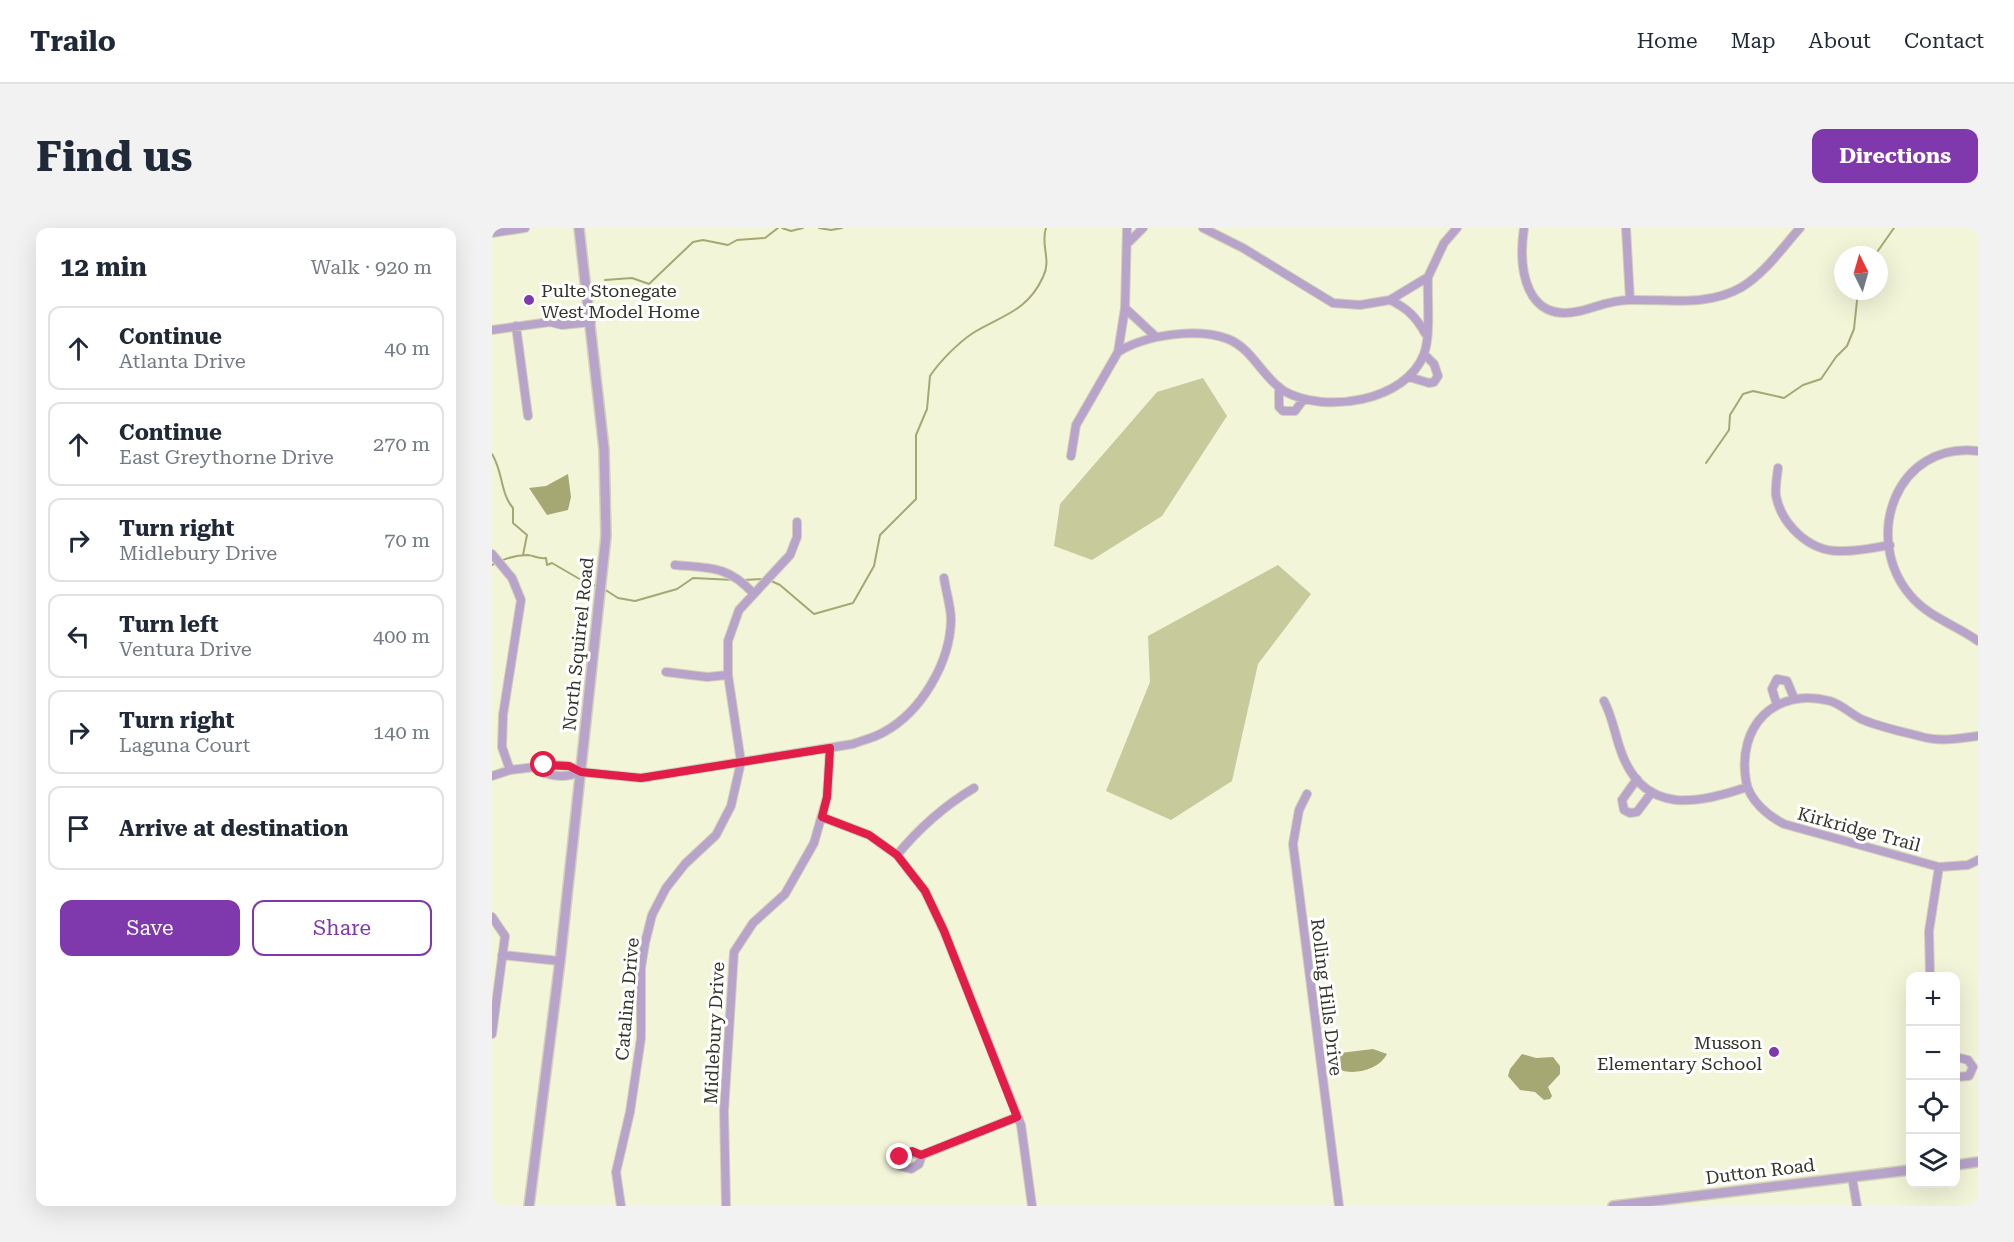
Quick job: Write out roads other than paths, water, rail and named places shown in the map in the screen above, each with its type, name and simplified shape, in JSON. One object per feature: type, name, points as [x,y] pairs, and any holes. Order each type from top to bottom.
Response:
[{"type":"street","points":[[492,232],[525,228]]},
{"type":"street","name":"North Squirrel Road","points":[[529,1206],[560,961],[607,520],[604,449],[579,228]]},
{"type":"street","points":[[1071,456],[1076,425],[1118,352],[1125,308],[1129,242],[1127,228]]},
{"type":"street","points":[[1129,242],[1143,228]]},
{"type":"street","points":[[1203,228],[1243,248],[1334,303],[1359,305],[1390,300],[1428,276]]},
{"type":"street","points":[[1442,228],[1450,235]]},
{"type":"street","points":[[1118,352],[1131,344],[1155,336],[1201,334],[1230,339],[1243,347],[1279,387],[1304,400],[1339,402],[1378,395],[1397,387],[1409,377],[1424,354],[1428,276],[1444,243],[1457,228]]},
{"type":"street","points":[[1524,228],[1520,253],[1525,282],[1534,300],[1556,312],[1579,311],[1613,300],[1689,301],[1722,296],[1741,287],[1760,273],[1800,228]]},
{"type":"street","points":[[1626,228],[1630,300]]},
{"type":"street","points":[[1390,300],[1403,306],[1415,317],[1426,335]]},
{"type":"street","points":[[1125,308],[1155,336]]},
{"type":"street","points":[[550,322],[562,314],[590,310]]},
{"type":"street","points":[[492,330],[550,322],[562,325],[591,322]]},
{"type":"street","points":[[516,326],[528,416]]},
{"type":"street","points":[[1409,377],[1429,383],[1438,376],[1434,364],[1424,354]]},
{"type":"street","points":[[1279,387],[1279,407],[1283,411],[1295,411],[1304,400]]},
{"type":"street","points":[[1978,451],[1951,451],[1930,457],[1917,466],[1902,482],[1893,501],[1888,522],[1895,569],[1910,596],[1925,610],[1978,641]]},
{"type":"street","points":[[1778,468],[1776,495],[1783,514],[1791,526],[1808,542],[1836,552],[1890,545]]},
{"type":"street","name":"Catalina Drive","points":[[619,1205],[616,1172],[630,1112],[641,1038],[641,968],[652,915],[666,888],[685,864],[716,835],[731,806],[741,762],[728,675],[728,641],[739,610],[790,555],[797,537],[797,522]]},
{"type":"street","points":[[492,554],[512,578],[521,600],[503,715],[502,747],[510,770]]},
{"type":"street","points":[[675,565],[718,568],[738,577],[753,593]]},
{"type":"street","points":[[492,776],[510,770],[536,768],[543,773],[567,777],[581,772],[641,778],[853,744],[884,732],[924,696],[939,670],[947,645],[951,620],[944,578]]},
{"type":"street","points":[[666,672],[707,677],[728,675]]},
{"type":"street","points":[[1777,705],[1772,689],[1777,679],[1787,681],[1794,698]]},
{"type":"street","points":[[1604,701],[1612,718],[1622,753],[1637,779],[1652,792],[1668,799],[1698,802],[1747,787],[1743,754],[1748,738],[1763,715],[1777,705],[1794,698],[1832,701],[1860,718],[1920,737],[1946,740],[1978,736]]},
{"type":"street","name":"Midlebury Drive","points":[[726,1206],[724,1111],[734,952],[753,923],[785,894],[814,843],[827,797],[830,748]]},
{"type":"street","points":[[1637,779],[1622,800],[1624,810],[1630,813],[1637,812],[1652,792]]},
{"type":"street","name":"Kirkridge Trail","points":[[1747,787],[1765,812],[1784,824],[1939,867],[1968,865],[1978,860]]},
{"type":"street","points":[[897,855],[920,827],[951,802],[974,788]]},
{"type":"street","name":"Rolling Hills Drive","points":[[1307,794],[1299,810],[1293,844],[1339,1206]]},
{"type":"street","points":[[822,817],[869,835],[897,855],[925,891],[944,931],[1017,1117],[1025,1142],[1032,1206]]},
{"type":"street","points":[[1930,972],[1929,931],[1939,867]]},
{"type":"street","points":[[492,917],[505,936],[494,998],[492,1034]]},
{"type":"street","points":[[502,955],[560,961]]},
{"type":"street","points":[[1960,1058],[1968,1060],[1972,1067],[1969,1076],[1960,1077]]},
{"type":"street","points":[[921,1155],[1017,1117]]},
{"type":"street","points":[[1960,1164],[1978,1162]]},
{"type":"street","name":"Dutton Road","points":[[1613,1206],[1906,1171]]},
{"type":"street","points":[[1852,1177],[1857,1206]]},
{"type":"waterway","points":[[605,280],[632,278],[649,284],[693,242],[703,240],[728,245],[737,240],[765,238],[778,228]]},
{"type":"waterway","points":[[782,228],[791,231],[803,228]]},
{"type":"waterway","points":[[819,228],[831,230],[842,228]]},
{"type":"waterway","points":[[769,580],[780,585],[814,614],[853,603],[874,566],[880,535],[916,499],[916,435],[927,409],[930,376],[944,358],[967,337],[1013,311],[1037,289],[1046,265],[1044,240],[1046,228]]},
{"type":"waterway","points":[[1881,246],[1894,228]]},
{"type":"waterway","points":[[1706,463],[1729,430],[1730,415],[1743,394],[1753,391],[1784,398],[1803,385],[1821,379],[1836,357],[1847,346],[1854,329],[1857,300]]},
{"type":"waterway","points":[[492,454],[506,496],[513,508],[513,523],[527,535],[523,555]]},
{"type":"waterway","points":[[492,565],[519,556],[546,558],[547,565],[552,563],[583,581]]},
{"type":"waterway","points":[[604,589],[618,598],[635,601],[677,589],[693,578],[734,580]]},
{"type":"waterway","points":[[743,580],[763,579]]},
{"type":"waterway","points":[[588,583],[599,587]]},
{"type":"place","name":"Pulte Stonegate West Model Home","points":[[529,300]]},
{"type":"place","name":"Musson Elementary School","points":[[1774,1052]]}]
